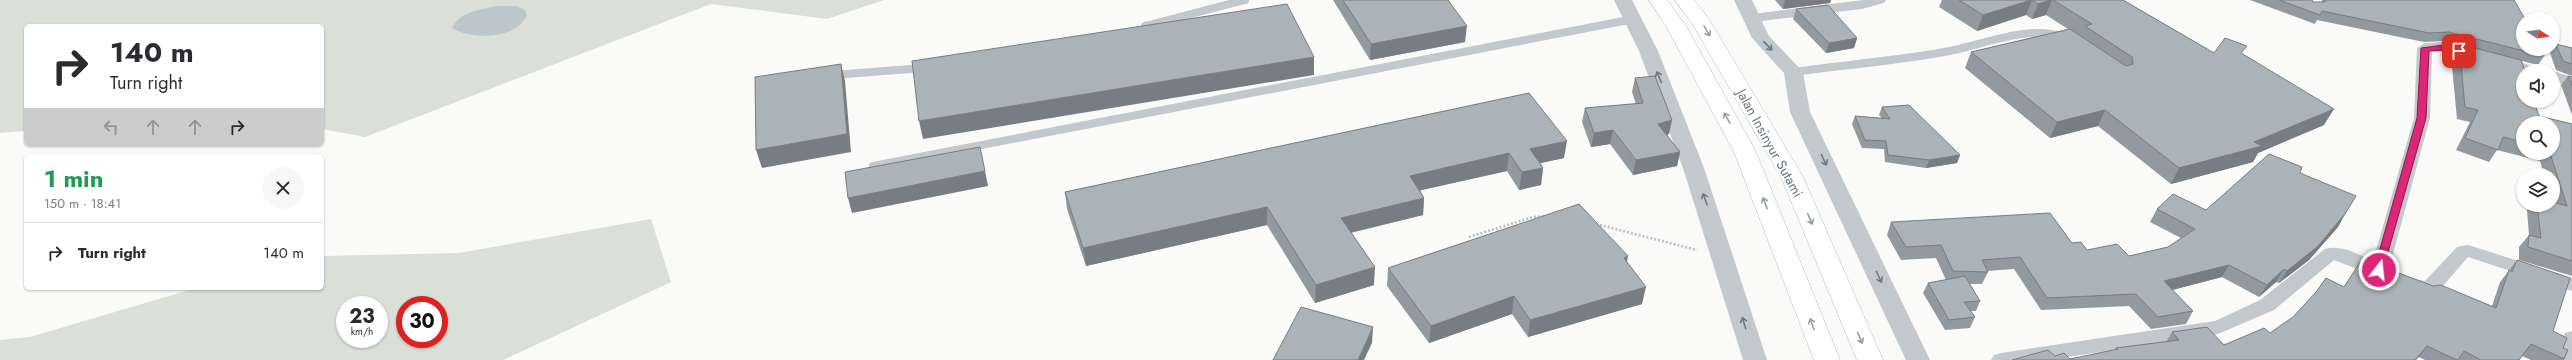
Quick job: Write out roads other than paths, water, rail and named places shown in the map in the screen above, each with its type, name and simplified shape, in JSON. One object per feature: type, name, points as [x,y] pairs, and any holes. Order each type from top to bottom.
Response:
[{"type":"highway","name":"Jalan Insinyur Sutami","points":[[1658,0],[1676,26],[1745,152],[1826,360]]},
{"type":"highway","name":"Jalan Insinyur Sutami","points":[[1684,0],[1702,24],[1792,177],[1870,360]]},
{"type":"street","points":[[1623,0],[1635,19],[1694,165],[1725,257],[1755,360]]},
{"type":"street","points":[[1743,0],[1754,18],[1761,38],[1793,72],[1800,112],[1918,360]]},
{"type":"street","points":[[1754,18],[1862,5],[1879,0]]},
{"type":"street","points":[[2379,270],[2422,118],[2425,48],[2443,47],[2516,66]]},
{"type":"street","points":[[2560,78],[2572,82]]},
{"type":"street","points":[[2001,360],[2218,327],[2267,305],[2331,254],[2343,256],[2428,290],[2463,251],[2468,251],[2572,285]]},
{"type":"street","points":[[2565,360],[2572,338]]},
{"type":"lane","points":[[1137,28],[1244,0]]},
{"type":"lane","points":[[873,166],[1635,19]]},
{"type":"lane","points":[[1793,72],[1944,52],[2035,32],[2052,33],[2073,44]]},
{"type":"lane","points":[[822,76],[928,67]]}]
